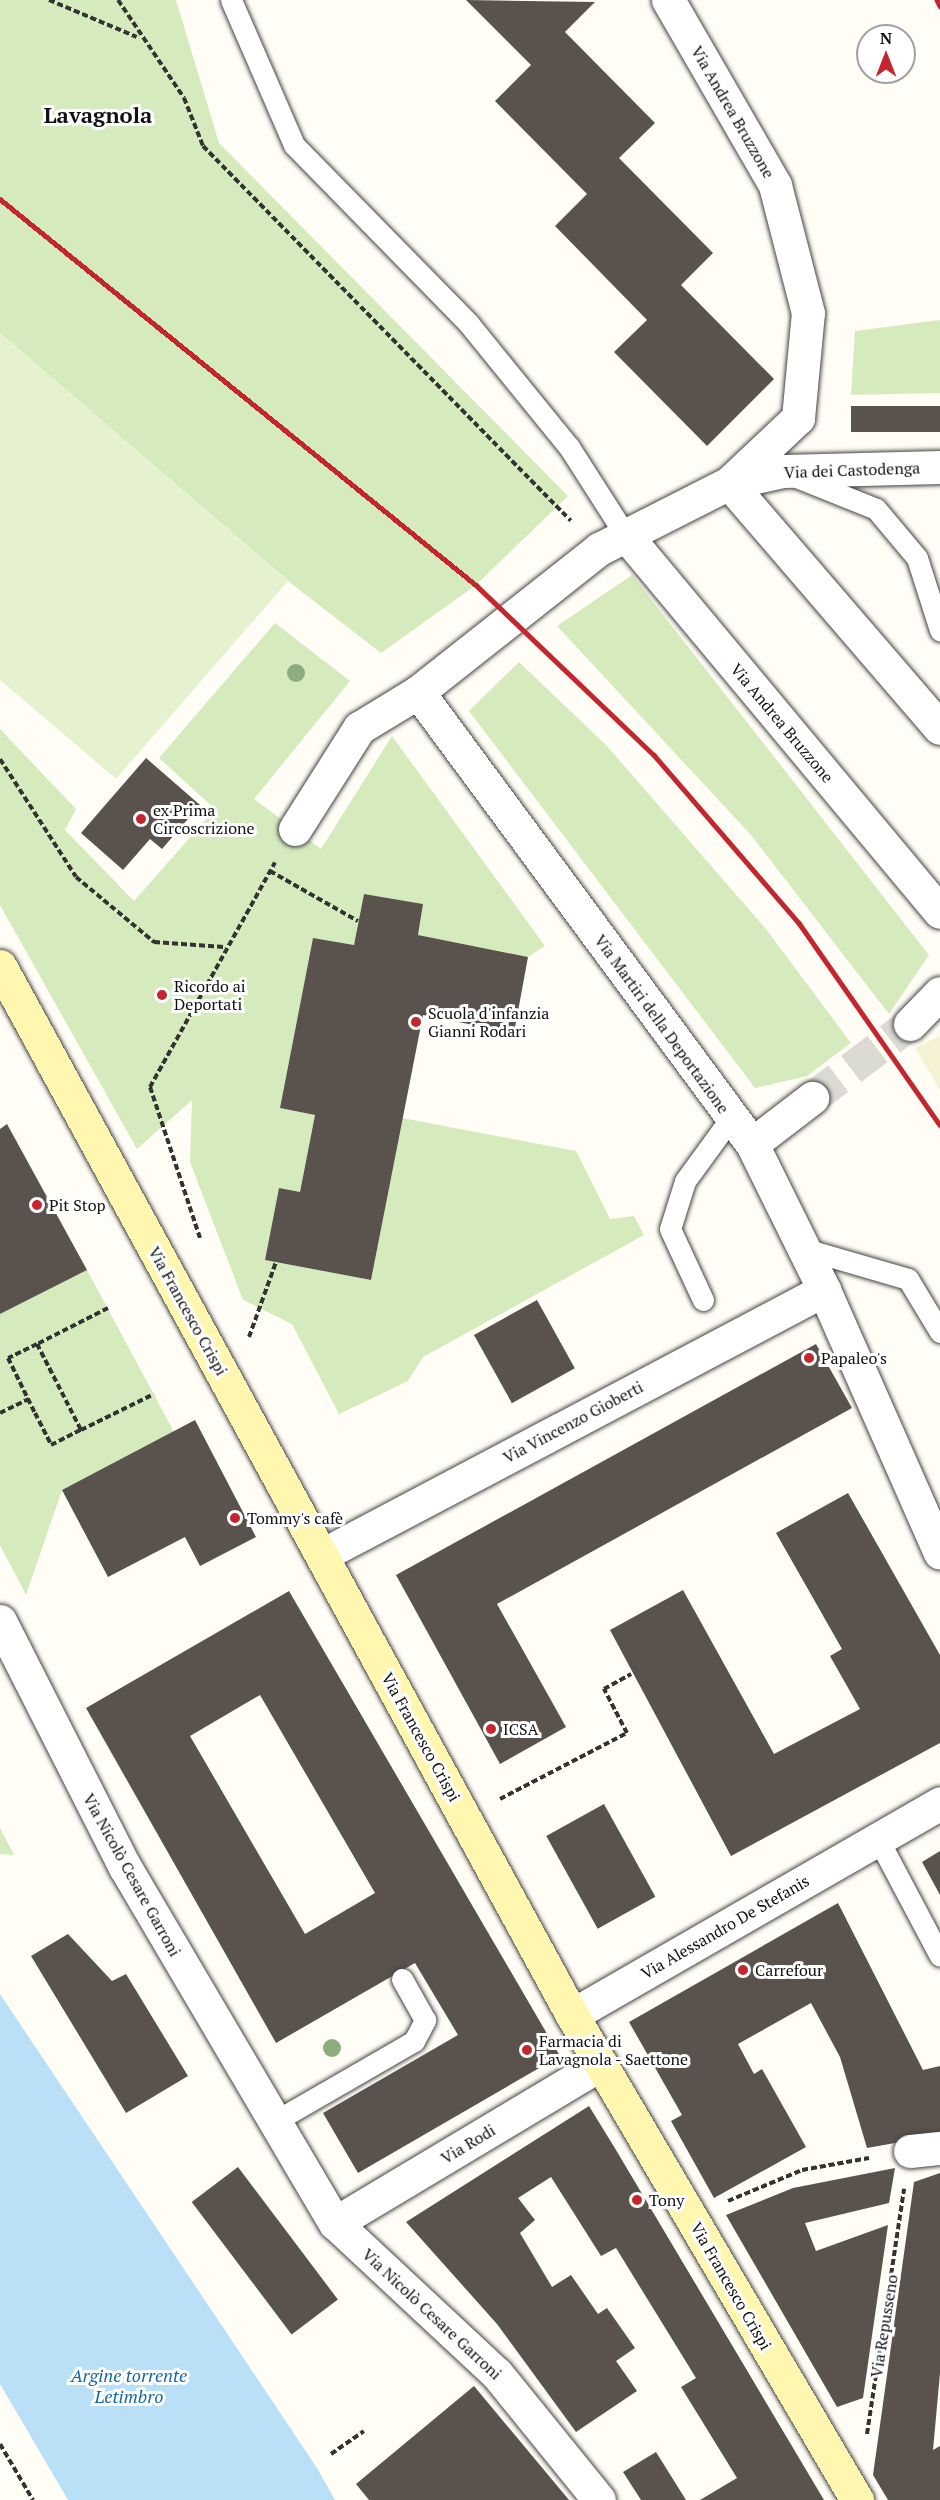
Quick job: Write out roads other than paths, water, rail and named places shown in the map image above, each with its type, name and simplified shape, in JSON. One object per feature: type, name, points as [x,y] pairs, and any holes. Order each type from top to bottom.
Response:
[{"type":"street","name":"Via Andrea Bruzzone","points":[[418,692],[611,541],[729,483],[798,418],[808,313],[775,185],[668,0]]},
{"type":"street","name":"Via dei Castodenga","points":[[729,483],[783,471],[940,467]]},
{"type":"street","points":[[729,483],[940,728]]},
{"type":"street","name":"Via Andrea Bruzzone","points":[[611,541],[940,912]]},
{"type":"street","points":[[295,830],[360,728],[418,692]]},
{"type":"street","name":"Via Martiri della Deportazione","points":[[418,692],[752,1144],[824,1290],[940,1553]]},
{"type":"street","name":"Via Francesco Crispi","points":[[0,966],[572,2015],[857,2500]]},
{"type":"street","points":[[910,1024],[940,993]]},
{"type":"street","points":[[752,1144],[812,1098]]},
{"type":"street","name":"Via Vincenzo Gioberti","points":[[322,1555],[824,1290]]},
{"type":"street","name":"Via Nicolò Cesare Garroni","points":[[0,1622],[125,1867],[272,2123],[335,2223],[497,2374],[599,2500]]},
{"type":"street","name":"Via Alessandro De Stefanis","points":[[572,2015],[940,1803]]},
{"type":"street","name":"Via Rodi","points":[[335,2223],[601,2064]]},
{"type":"lane","points":[[231,0],[294,145],[469,324],[569,447],[611,541]]},
{"type":"lane","points":[[783,471],[876,509],[917,558],[940,630]]},
{"type":"lane","points":[[703,1300],[670,1229],[685,1181],[731,1118]]},
{"type":"lane","points":[[805,1249],[908,1279],[940,1332]]},
{"type":"lane","points":[[878,1839],[940,1956]]},
{"type":"lane","points":[[272,2123],[414,2041],[425,2020],[402,1979]]},
{"type":"water","name":"Argine torrente Letimbro","points":[[0,1994],[317,2468],[335,2500],[68,2500],[0,2384]]},
{"type":"tunnel","points":[[812,1098],[910,1024]]},
{"type":"railway","points":[[937,0],[940,6]]},
{"type":"railway","points":[[0,199],[476,585],[654,755],[799,923],[940,1125]]},
{"type":"place","name":"ex Prima Circoscrizione","points":[[141,819]]},
{"type":"place","name":"Ricordo ai Deportati","points":[[162,995]]},
{"type":"place","name":"Scuola d'infanzia Gianni Rodari","points":[[416,1022]]},
{"type":"place","name":"Pit Stop","points":[[37,1205]]},
{"type":"place","name":"Papaleo's","points":[[809,1358]]},
{"type":"place","name":"Tommy's cafè","points":[[235,1518]]},
{"type":"place","name":"ICSA","points":[[491,1729]]},
{"type":"place","name":"Carrefour","points":[[743,1970]]},
{"type":"place","name":"Farmacia di Lavagnola - Saettone","points":[[527,2050]]},
{"type":"place","name":"Tony","points":[[637,2200]]},
{"type":"district","name":"Lavagnola","points":[[98,115]]}]
